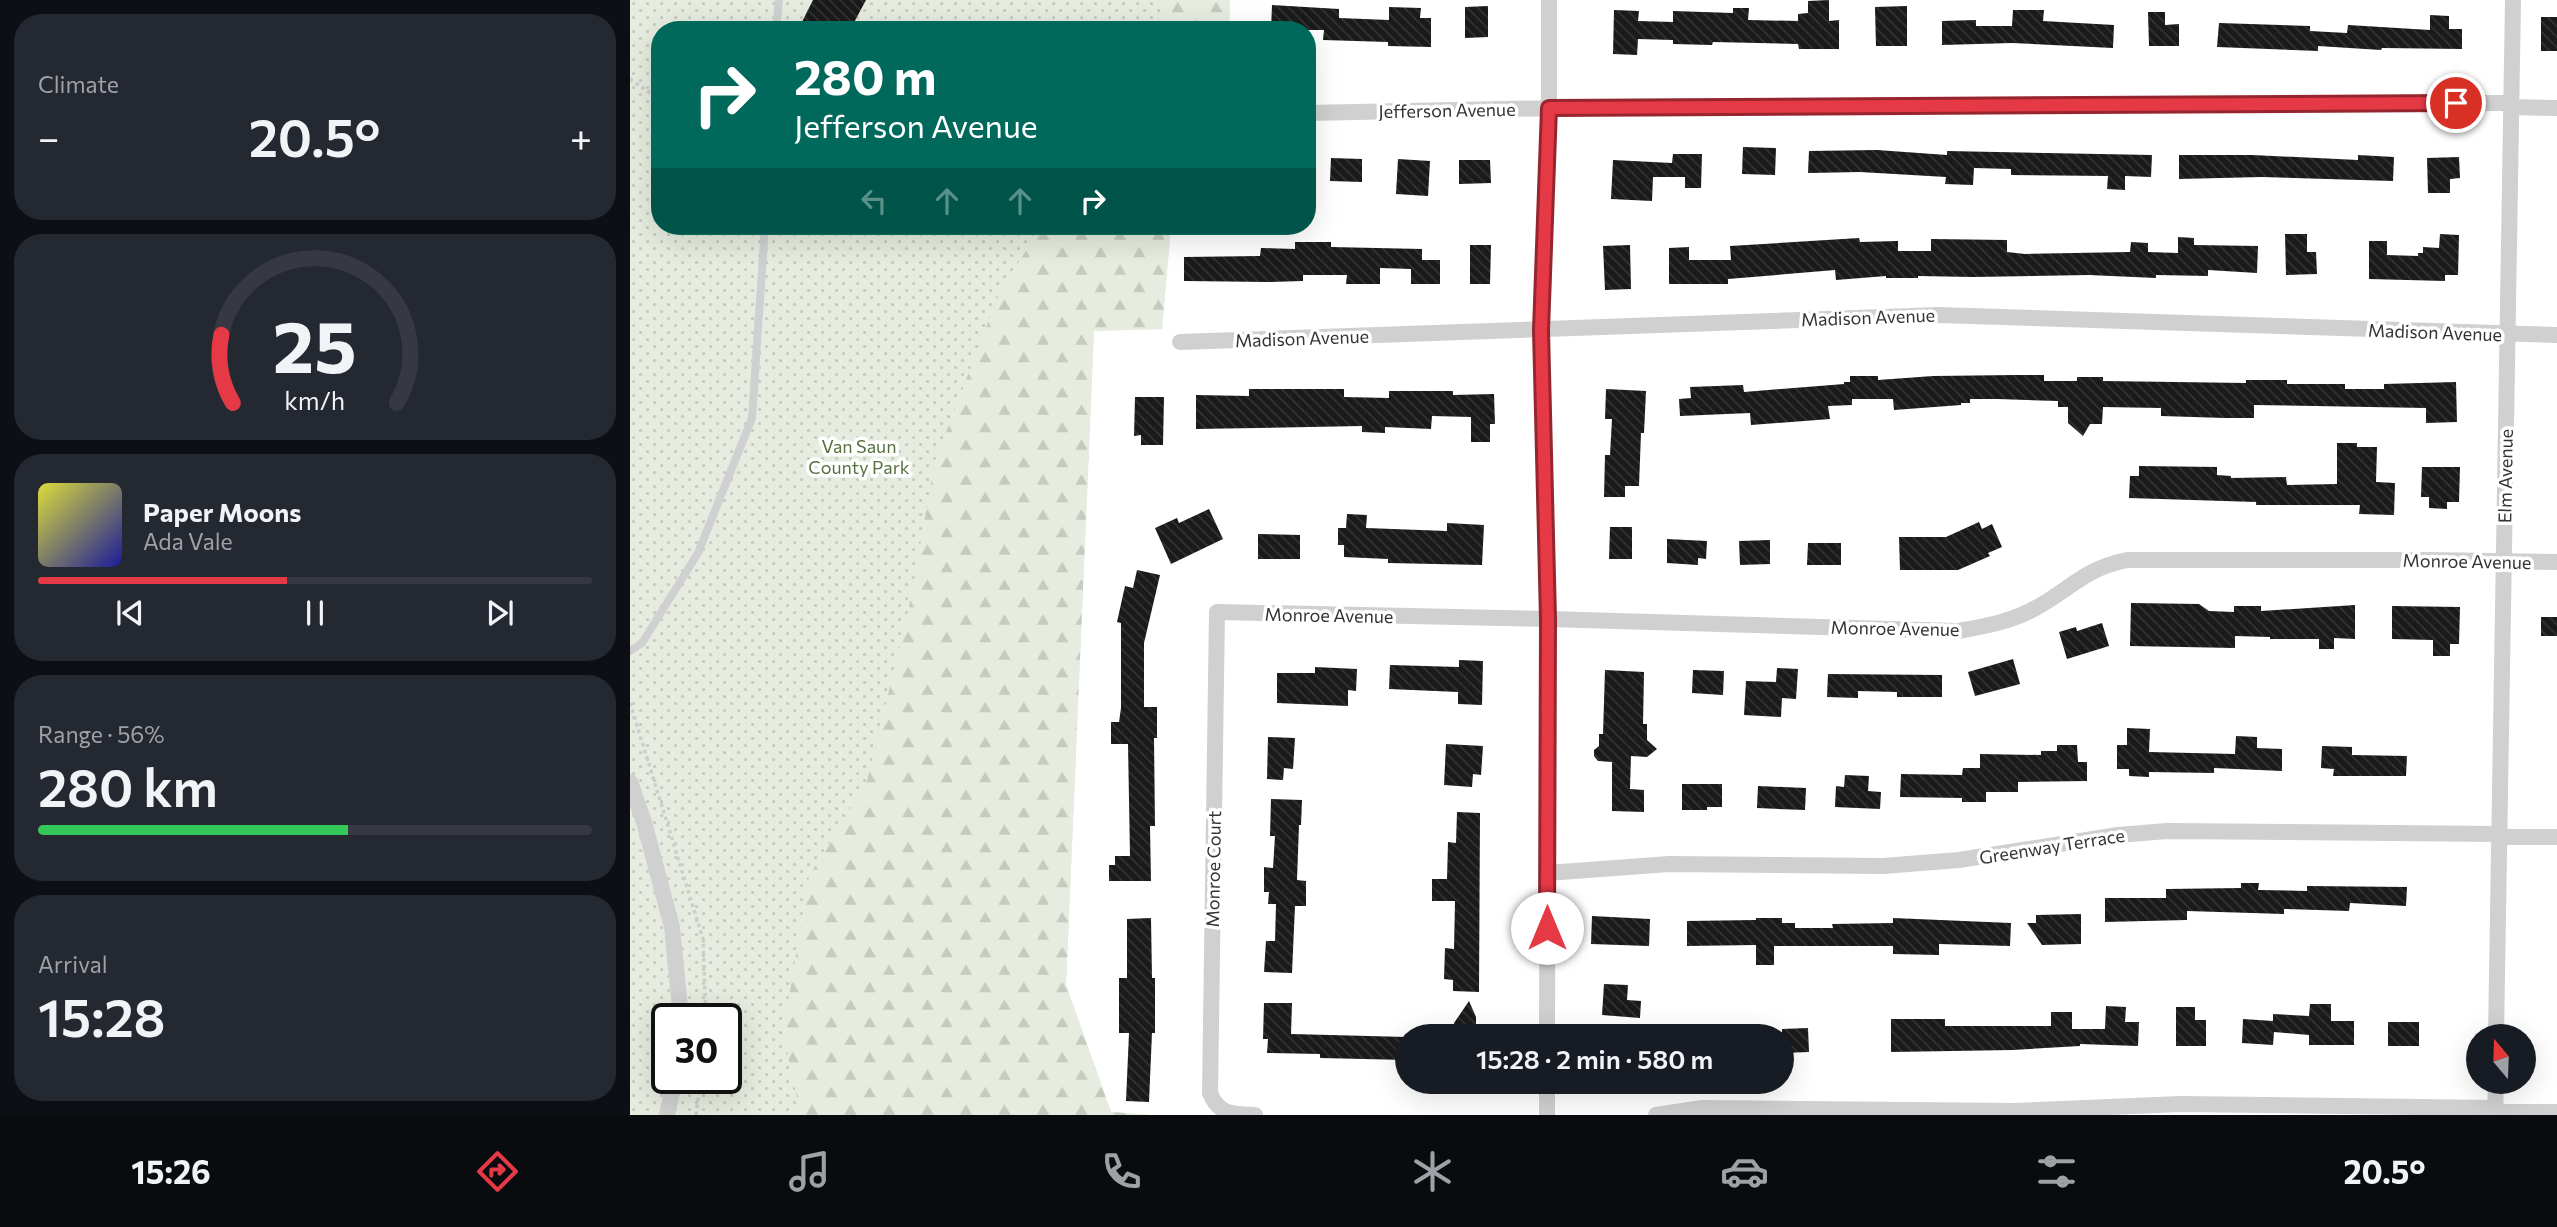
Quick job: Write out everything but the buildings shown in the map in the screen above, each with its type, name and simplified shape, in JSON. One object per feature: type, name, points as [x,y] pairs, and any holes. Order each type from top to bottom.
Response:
[{"type":"street","points":[[1547,1024],[1548,619],[1541,330],[1549,108],[1549,0]]},
{"type":"street","name":"Elm Avenue","points":[[2497,1024],[2512,0]]},
{"type":"street","name":"Jefferson Avenue","points":[[1316,114],[1549,108],[2511,105],[2557,108]]},
{"type":"street","name":"Madison Avenue","points":[[1180,342],[1939,314],[2557,335]]},
{"type":"street","name":"Monroe Avenue","points":[[1217,612],[1958,631],[1990,626],[2018,617],[2041,605],[2084,574],[2107,564],[2127,560],[2557,562]]},
{"type":"street","name":"Monroe Court","points":[[1217,612],[1210,1093],[1214,1104],[1222,1112],[1230,1114]]},
{"type":"street","points":[[630,782],[644,822],[672,927],[680,1003]]},
{"type":"street","name":"Greenway Terrace","points":[[1547,873],[1669,864],[1883,866],[1959,860],[2118,835],[2167,831],[2499,834],[2507,837],[2557,837]]},
{"type":"street","points":[[667,1115],[672,1094]]},
{"type":"street","points":[[1547,1094],[1547,1115]]},
{"type":"street","points":[[1656,1115],[1702,1108],[2015,1111],[2180,1104],[2557,1112]]},
{"type":"street","points":[[1230,1114],[1255,1115]]},
{"type":"lane","points":[[777,21],[779,0]]},
{"type":"lane","points":[[630,651],[642,643],[698,553],[752,418],[764,235]]},
{"type":"path","points":[[630,79],[651,94]]},
{"type":"path","points":[[630,703],[703,939],[705,1003]]},
{"type":"path","points":[[696,1115],[699,1094]]},
{"type":"green space","name":"Van Saun County Park","points":[[630,0],[1230,0],[1229,21],[651,21],[651,235],[1170,235],[1162,329],[1094,331],[1066,985],[1111,1112],[1150,1115],[630,1115]]},
{"type":"green space","points":[[1164,0],[1230,0],[1229,21],[1159,21]]},
{"type":"green space","points":[[1036,235],[1170,235],[1162,329],[1094,331],[1066,985],[1111,1112],[1150,1115],[801,1115],[783,1033],[809,876],[867,781],[909,608],[935,461],[1000,291]]},
{"type":"route","points":[[1547,928],[1548,619],[1541,330],[1549,108],[2456,103]]}]
